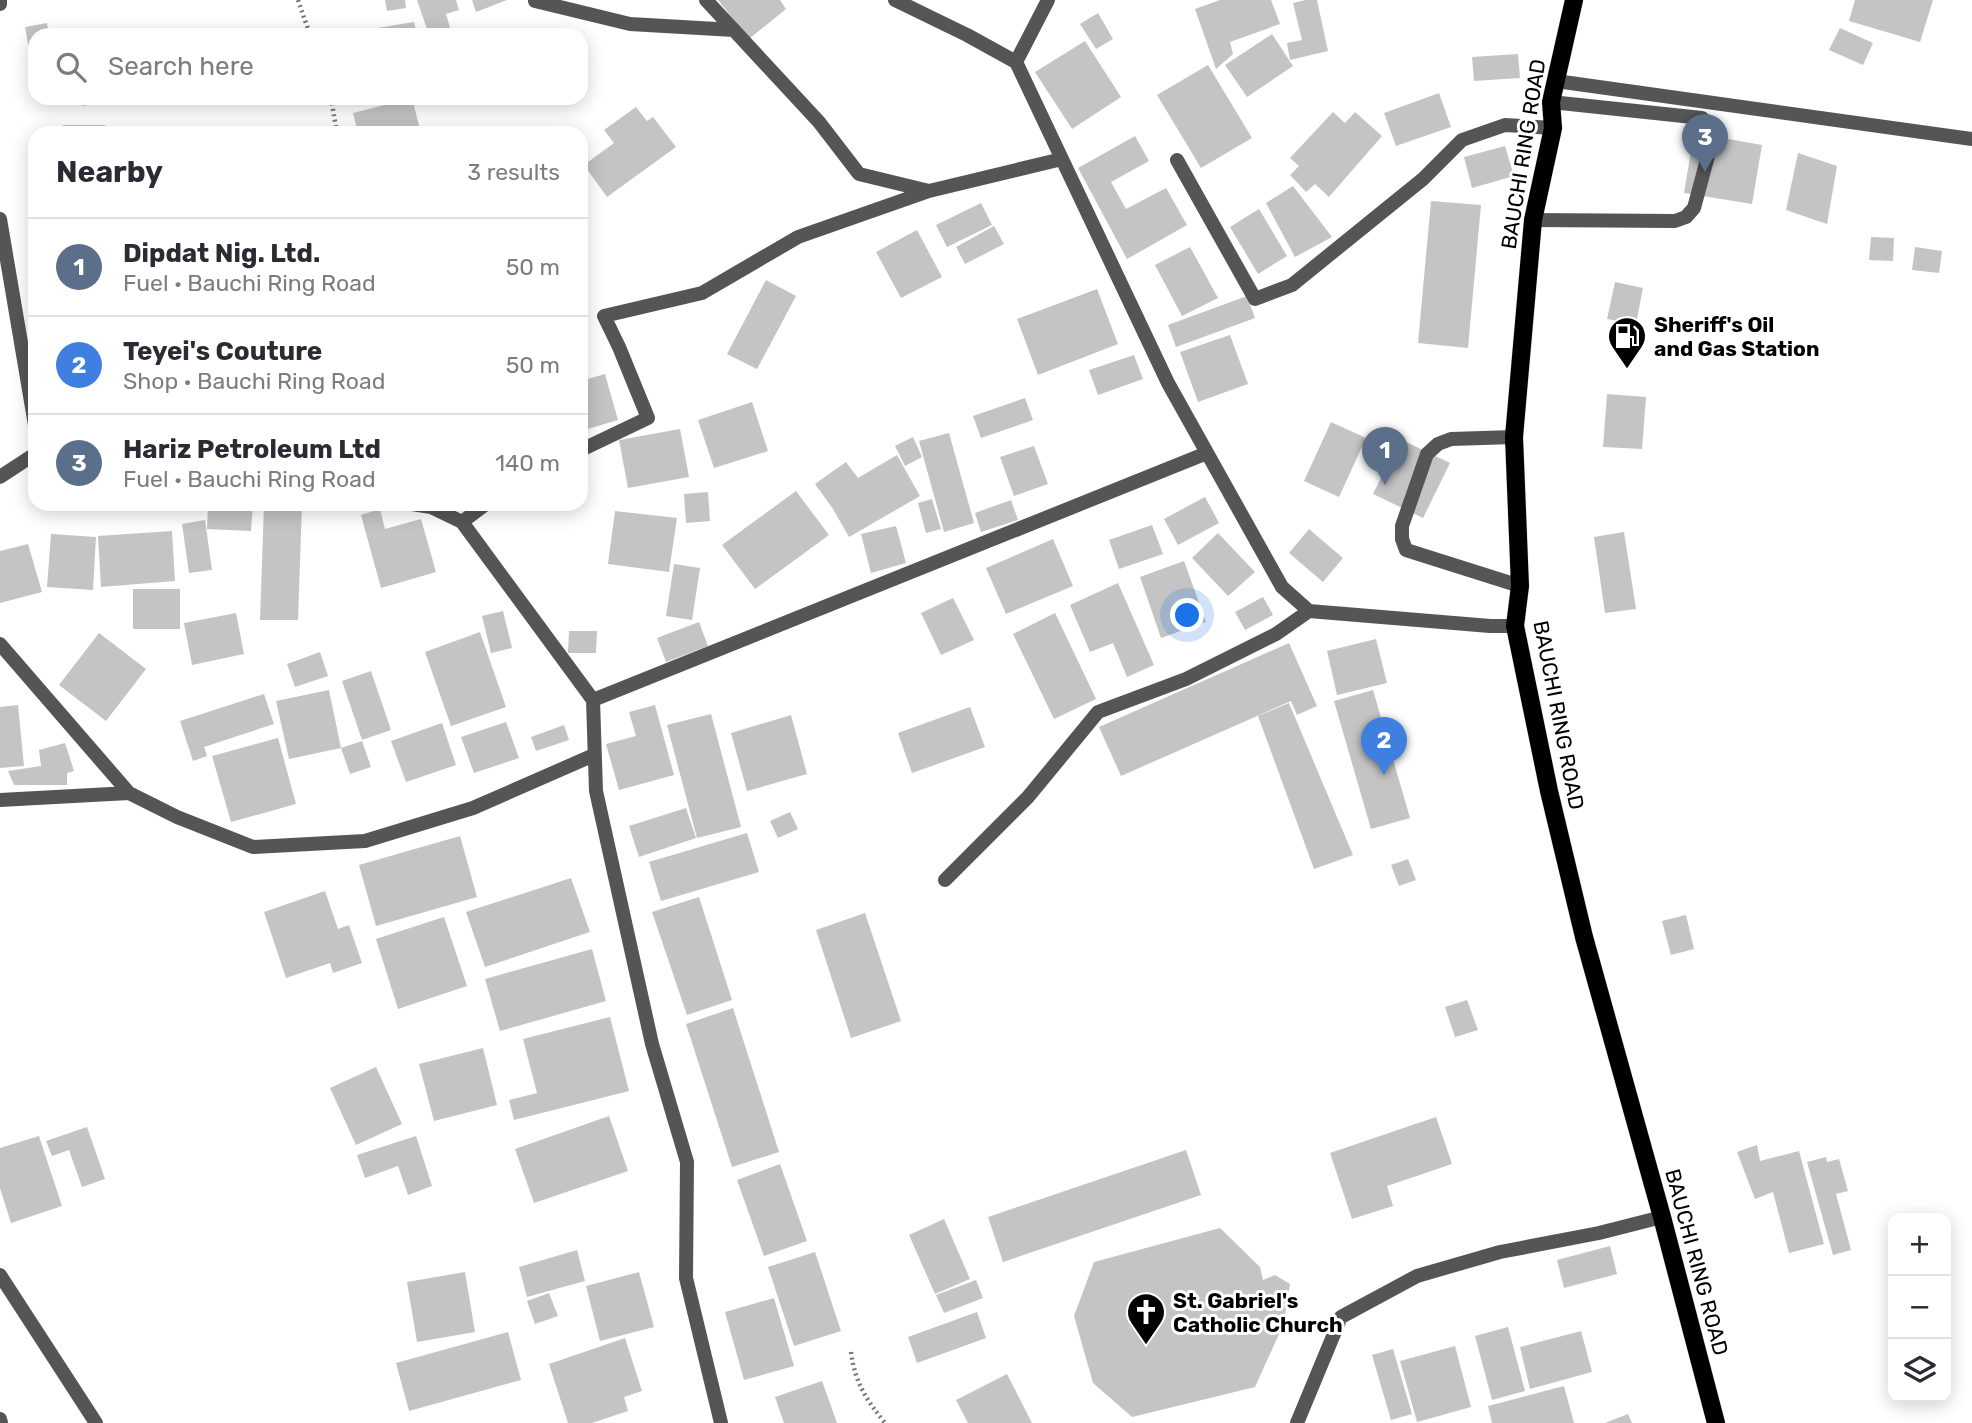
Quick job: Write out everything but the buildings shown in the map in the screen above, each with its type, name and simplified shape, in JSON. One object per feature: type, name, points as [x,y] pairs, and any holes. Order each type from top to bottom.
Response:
[{"type":"main road","name":"BAUCHI RING ROAD","points":[[1574,0],[1551,102],[1553,128],[1533,220],[1514,437],[1520,586],[1515,626],[1549,791],[1581,923],[1716,1423]]},
{"type":"street","points":[[706,0],[819,122],[859,174],[929,191]]},
{"type":"street","points":[[895,0],[1016,62],[1168,383],[1282,587],[1309,611],[1515,626]]},
{"type":"street","points":[[1016,62],[1048,0]]},
{"type":"street","points":[[535,1],[630,24],[734,30]]},
{"type":"street","points":[[1556,81],[1972,139]]},
{"type":"street","points":[[1533,220],[1675,221],[1686,218],[1694,208],[1712,141],[1710,127],[1702,118],[1551,102]]},
{"type":"street","points":[[1177,160],[1255,299],[1292,285],[1423,179],[1462,140],[1505,125],[1553,128]]},
{"type":"street","points":[[588,447],[648,418],[604,316],[702,293],[798,237],[929,191],[1062,159]]},
{"type":"street","points":[[0,219],[28,384]]},
{"type":"street","points":[[1514,437],[1451,439],[1438,444],[1427,454],[1402,526],[1402,539],[1406,550],[1520,586]]},
{"type":"street","points":[[593,700],[1207,453]]},
{"type":"street","points":[[0,477],[28,459]]},
{"type":"street","points":[[439,511],[462,522],[593,700],[596,791],[652,1044],[687,1162],[686,1278],[721,1423]]},
{"type":"street","points":[[462,522],[477,511]]},
{"type":"street","points":[[945,880],[1028,797],[1098,712],[1186,679],[1276,634],[1309,611]]},
{"type":"street","points":[[0,644],[129,793],[177,817],[253,846],[365,841],[473,808],[594,755]]},
{"type":"street","points":[[0,800],[129,793]]},
{"type":"street","points":[[1297,1423],[1341,1317],[1417,1276],[1500,1252],[1599,1233],[1662,1217]]},
{"type":"street","points":[[0,1275],[96,1423]]},
{"type":"path","points":[[298,0],[308,28]]},
{"type":"path","points":[[332,105],[336,126]]},
{"type":"path","points":[[851,1352],[854,1373],[868,1402],[885,1423]]},
{"type":"place","name":"Hariz Petroleum Ltd","points":[[1705,172]]},
{"type":"place","name":"Sheriff's Oil and Gas Station","points":[[1627,370]]},
{"type":"place","name":"Dipdat Nig. Ltd.","points":[[1385,485]]},
{"type":"place","name":"Teyei's Couture","points":[[1384,775]]},
{"type":"place","name":"St. Gabriel's Catholic Church","points":[[1146,1346]]}]
